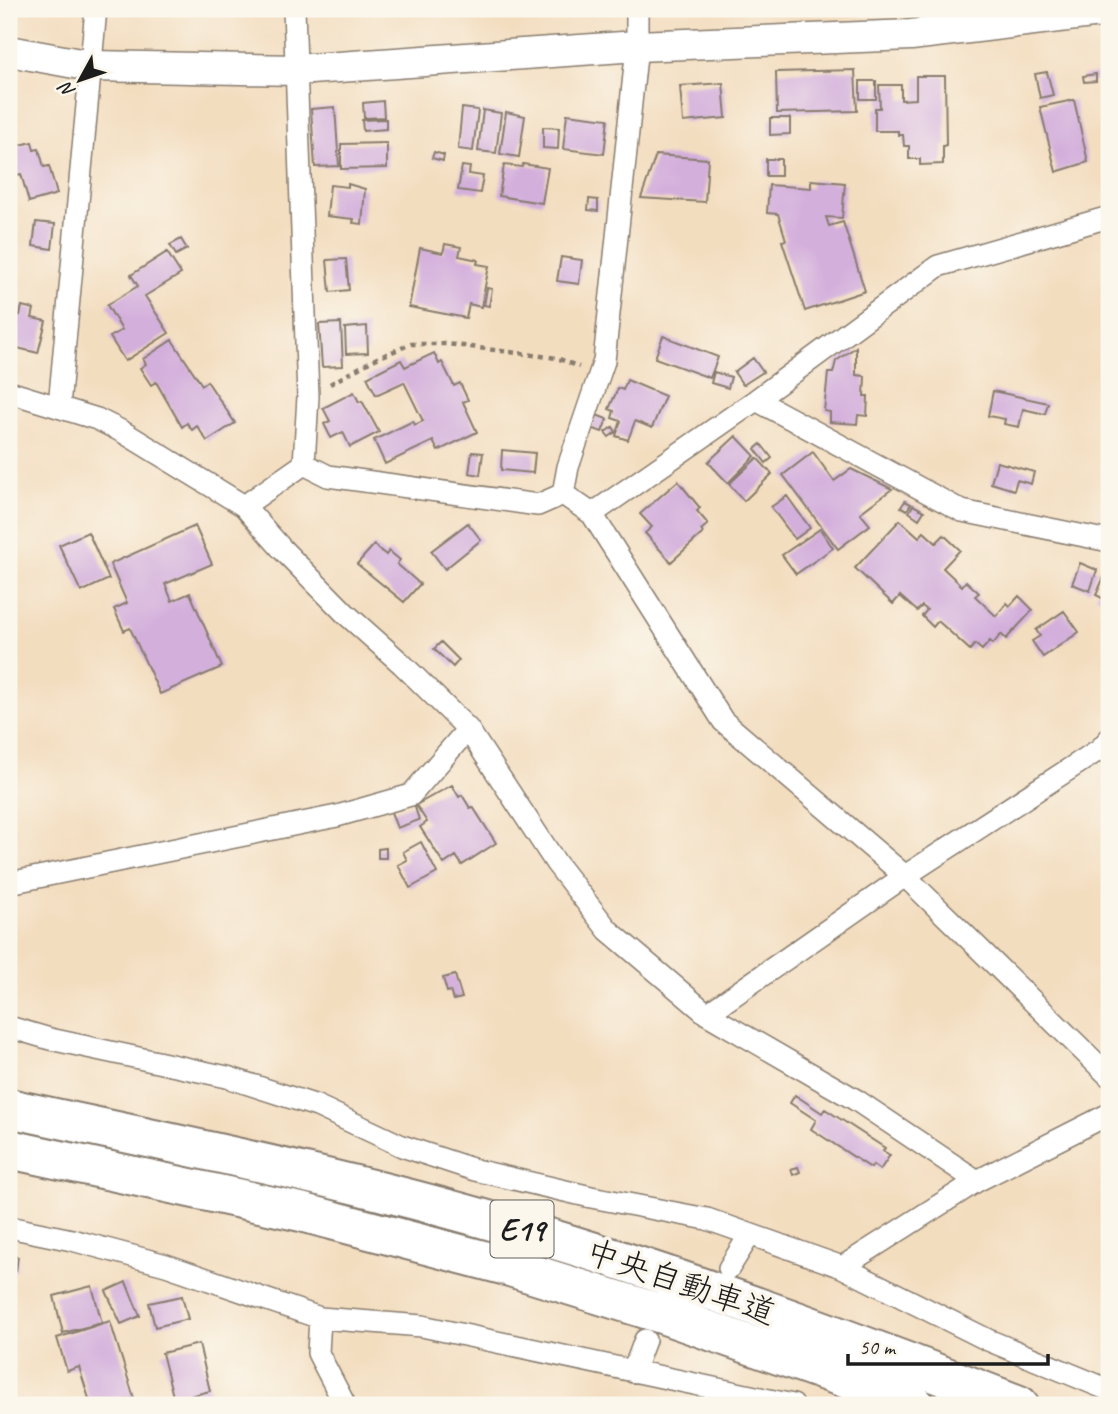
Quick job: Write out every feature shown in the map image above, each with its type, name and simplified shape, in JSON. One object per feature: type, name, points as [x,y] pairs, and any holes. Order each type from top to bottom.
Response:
[{"type":"highway","name":"中央自動車道","points":[[9,1108],[304,1171],[517,1228],[692,1283],[866,1345],[1018,1405]]},
{"type":"highway","name":"中央自動車道","points":[[9,1149],[301,1212],[510,1267],[662,1314],[915,1405]]},
{"type":"street","points":[[59,406],[96,9]]},
{"type":"street","points":[[294,9],[308,397],[304,464]]},
{"type":"street","points":[[564,495],[568,467],[604,361],[637,46],[637,9]]},
{"type":"street","points":[[9,51],[91,66],[296,69],[637,46],[911,35],[1109,11]]},
{"type":"street","points":[[592,514],[756,400],[938,265],[1109,217]]},
{"type":"street","points":[[9,392],[97,419],[124,432],[244,506],[346,614],[468,729],[556,863],[608,930],[707,1014],[856,1100],[977,1181]]},
{"type":"street","points":[[756,400],[962,512],[1109,541]]},
{"type":"street","points":[[304,464],[328,477],[538,505],[564,495]]},
{"type":"street","points":[[244,506],[304,464]]},
{"type":"street","points":[[564,495],[592,514],[723,721],[905,876],[1109,1076]]},
{"type":"street","points":[[9,883],[337,816],[411,795],[468,729]]},
{"type":"street","points":[[707,1014],[905,876],[1100,749],[1109,740]]},
{"type":"street","points":[[9,1027],[50,1039],[227,1077],[317,1106],[402,1146],[475,1170],[591,1197],[707,1219],[842,1267],[988,1340],[1109,1390]]},
{"type":"street","points":[[842,1267],[977,1181],[1109,1114]]},
{"type":"street","points":[[9,1227],[72,1240],[166,1265],[320,1318],[422,1326],[793,1405]]},
{"type":"street","points":[[729,1268],[749,1236]]},
{"type":"street","points":[[320,1318],[318,1353],[345,1405]]},
{"type":"street","points":[[633,1372],[645,1340]]},
{"type":"path","points":[[308,397],[374,359],[411,344],[447,344],[557,358],[599,374]]},
{"type":"building","points":[[855,70],[857,111],[777,113],[776,72]]},
{"type":"building","points":[[1047,72],[1053,95],[1040,98],[1035,74]]},
{"type":"building","points":[[1096,74],[1096,81],[1084,82],[1083,76]]},
{"type":"building","points":[[916,76],[945,76],[946,145],[943,146],[943,164],[920,165],[920,159],[909,159],[909,146],[904,146],[903,135],[898,135],[898,131],[875,131],[875,108],[880,108],[879,85],[901,85],[901,100],[916,99]]},
{"type":"building","points":[[860,81],[876,81],[876,99],[860,99]]},
{"type":"building","points":[[9,83],[13,84],[10,101],[9,101]]},
{"type":"building","points":[[723,83],[726,118],[683,122],[680,86]]},
{"type":"building","points":[[1074,100],[1088,162],[1056,172],[1040,107]]},
{"type":"building","points":[[383,101],[384,117],[364,118],[363,103]]},
{"type":"building","points":[[335,107],[339,166],[315,167],[311,109]]},
{"type":"building","points":[[462,108],[478,110],[473,151],[458,149]]},
{"type":"building","points":[[483,110],[501,113],[496,153],[478,151]]},
{"type":"building","points":[[506,112],[525,116],[519,157],[500,154]]},
{"type":"building","points":[[567,114],[608,119],[604,154],[563,149]]},
{"type":"building","points":[[770,118],[790,118],[790,134],[770,135]]},
{"type":"building","points":[[386,119],[386,129],[363,131],[362,120]]},
{"type":"building","points":[[9,125],[18,127],[17,136],[9,135]]},
{"type":"building","points":[[543,127],[559,128],[558,149],[543,148]]},
{"type":"building","points":[[32,142],[34,150],[39,149],[44,167],[49,166],[57,194],[29,202],[21,174],[13,176],[9,159],[16,157],[13,147]]},
{"type":"building","points":[[387,143],[387,168],[341,169],[341,144]]},
{"type":"building","points":[[434,152],[444,155],[443,161],[432,158]]},
{"type":"building","points":[[656,155],[708,159],[705,202],[641,198]]},
{"type":"building","points":[[766,159],[781,159],[781,176],[766,176]]},
{"type":"building","points":[[523,164],[548,168],[542,203],[499,196],[504,165],[522,167]]},
{"type":"building","points":[[462,166],[470,167],[469,174],[483,176],[480,193],[458,190]]},
{"type":"building","points":[[811,180],[845,183],[842,218],[826,217],[829,226],[843,222],[865,291],[805,311],[782,241],[786,240],[778,214],[767,213],[769,185],[811,188]]},
{"type":"building","points":[[348,184],[365,189],[362,224],[353,223],[354,219],[327,216],[330,185],[348,187]]},
{"type":"building","points":[[589,199],[598,200],[598,211],[588,210]]},
{"type":"building","points":[[36,222],[55,224],[52,249],[33,246]]},
{"type":"building","points":[[181,239],[187,249],[176,255],[170,245]]},
{"type":"building","points":[[445,244],[461,247],[459,256],[478,260],[477,264],[489,266],[481,307],[469,304],[466,318],[409,307],[420,248],[443,253]]},
{"type":"building","points":[[167,252],[181,274],[145,296],[169,333],[125,361],[110,337],[122,330],[107,305],[138,286],[131,275]]},
{"type":"building","points":[[561,257],[582,260],[579,284],[557,281]]},
{"type":"building","points":[[346,259],[349,290],[330,292],[327,260]]},
{"type":"building","points":[[487,288],[492,289],[489,306],[484,305]]},
{"type":"building","points":[[22,306],[34,309],[32,318],[46,321],[38,353],[9,346],[9,313],[20,315]]},
{"type":"building","points":[[341,323],[343,366],[322,367],[319,324]]},
{"type":"building","points":[[367,326],[368,353],[346,354],[345,328]]},
{"type":"building","points":[[663,336],[718,357],[710,378],[655,358]]},
{"type":"building","points":[[172,340],[202,385],[207,381],[235,423],[207,441],[197,426],[192,430],[187,423],[182,427],[156,382],[151,385],[140,368],[146,364],[143,359]]},
{"type":"building","points":[[856,347],[856,375],[865,376],[867,416],[858,415],[857,424],[830,422],[830,412],[824,411],[828,373],[833,373],[836,361]]},
{"type":"building","points":[[434,353],[439,364],[442,362],[454,386],[460,383],[468,400],[463,402],[477,432],[438,451],[433,441],[385,464],[374,440],[413,421],[415,425],[423,421],[404,382],[376,395],[367,377],[401,360],[405,367]]},
{"type":"building","points":[[753,358],[763,372],[743,385],[734,372]]},
{"type":"building","points":[[714,372],[731,377],[728,388],[711,383]]},
{"type":"building","points":[[627,380],[665,396],[652,428],[635,421],[628,440],[616,436],[621,421],[612,418],[614,411],[609,409],[618,388],[623,390]]},
{"type":"building","points":[[993,391],[1048,403],[1045,414],[1023,409],[1019,427],[1004,424],[1005,419],[988,416]]},
{"type":"building","points":[[354,392],[379,432],[350,447],[343,432],[331,438],[324,424],[330,421],[323,408]]},
{"type":"building","points":[[596,415],[607,419],[602,432],[591,428]]},
{"type":"building","points":[[613,427],[616,432],[609,437],[605,432]]},
{"type":"building","points":[[736,436],[755,456],[728,483],[708,462]]},
{"type":"building","points":[[761,444],[772,458],[766,463],[755,449]]},
{"type":"building","points":[[502,450],[535,453],[533,473],[501,470]]},
{"type":"building","points":[[472,452],[483,453],[480,475],[469,473]]},
{"type":"building","points":[[813,452],[834,481],[851,469],[892,489],[860,513],[870,525],[838,549],[783,475]]},
{"type":"building","points":[[757,458],[772,474],[744,501],[729,484]]},
{"type":"building","points":[[997,462],[1034,472],[1031,484],[1017,480],[1014,490],[991,483]]},
{"type":"building","points":[[678,481],[700,508],[697,511],[708,524],[701,530],[703,533],[671,562],[645,533],[652,527],[640,514]]},
{"type":"building","points":[[787,496],[810,528],[795,539],[771,507]]},
{"type":"building","points":[[905,501],[911,504],[907,510],[901,507]]},
{"type":"building","points":[[913,505],[924,511],[919,519],[909,512]]},
{"type":"building","points":[[900,520],[919,537],[924,532],[936,543],[944,535],[960,550],[943,568],[962,586],[966,581],[979,593],[975,596],[996,616],[1007,603],[1010,606],[1019,596],[1033,610],[1006,639],[1001,634],[993,644],[990,641],[982,650],[975,644],[970,650],[938,621],[933,627],[922,616],[927,610],[922,606],[917,611],[900,596],[893,604],[855,568]]},
{"type":"building","points":[[468,523],[481,540],[445,569],[431,551]]},
{"type":"building","points":[[195,526],[212,564],[165,584],[172,601],[190,593],[222,667],[160,694],[130,628],[124,631],[114,609],[127,603],[110,564]]},
{"type":"building","points":[[820,529],[833,548],[796,574],[782,555]]},
{"type":"building","points":[[88,532],[109,579],[81,592],[59,545]]},
{"type":"building","points":[[374,545],[386,555],[389,551],[400,560],[397,564],[420,584],[404,602],[357,564]]},
{"type":"building","points":[[1080,563],[1097,570],[1090,591],[1072,584]]},
{"type":"building","points":[[1104,577],[1109,580],[1109,588],[1104,599],[1096,595]]},
{"type":"building","points":[[1064,611],[1079,632],[1043,657],[1032,641],[1040,636],[1036,630]]},
{"type":"building","points":[[441,642],[459,660],[453,667],[434,649]]},
{"type":"building","points":[[452,785],[459,797],[462,795],[470,808],[473,807],[496,843],[462,865],[456,856],[444,864],[420,827],[427,822],[416,805]]},
{"type":"building","points":[[414,804],[419,820],[397,828],[391,812]]},
{"type":"building","points":[[421,842],[437,873],[410,888],[398,865],[407,860],[403,852]]},
{"type":"building","points":[[386,848],[386,858],[378,858],[378,849]]},
{"type":"building","points":[[455,975],[462,998],[453,1000],[450,991],[447,992],[443,978]]},
{"type":"building","points":[[795,1095],[822,1113],[825,1109],[885,1148],[883,1151],[890,1155],[880,1170],[873,1165],[871,1168],[811,1129],[816,1120],[790,1103]]},
{"type":"building","points":[[798,1167],[800,1172],[793,1175],[791,1169]]},
{"type":"building","points":[[9,1256],[18,1257],[16,1271],[9,1270]]},
{"type":"building","points":[[126,1282],[140,1316],[121,1324],[106,1291]]},
{"type":"building","points":[[92,1286],[102,1323],[63,1333],[54,1296]]},
{"type":"building","points":[[182,1296],[188,1319],[155,1327],[149,1303]]},
{"type":"building","points":[[110,1321],[134,1398],[111,1405],[91,1405],[79,1367],[67,1371],[57,1338]]},
{"type":"building","points":[[199,1344],[210,1391],[174,1400],[162,1353]]}]
